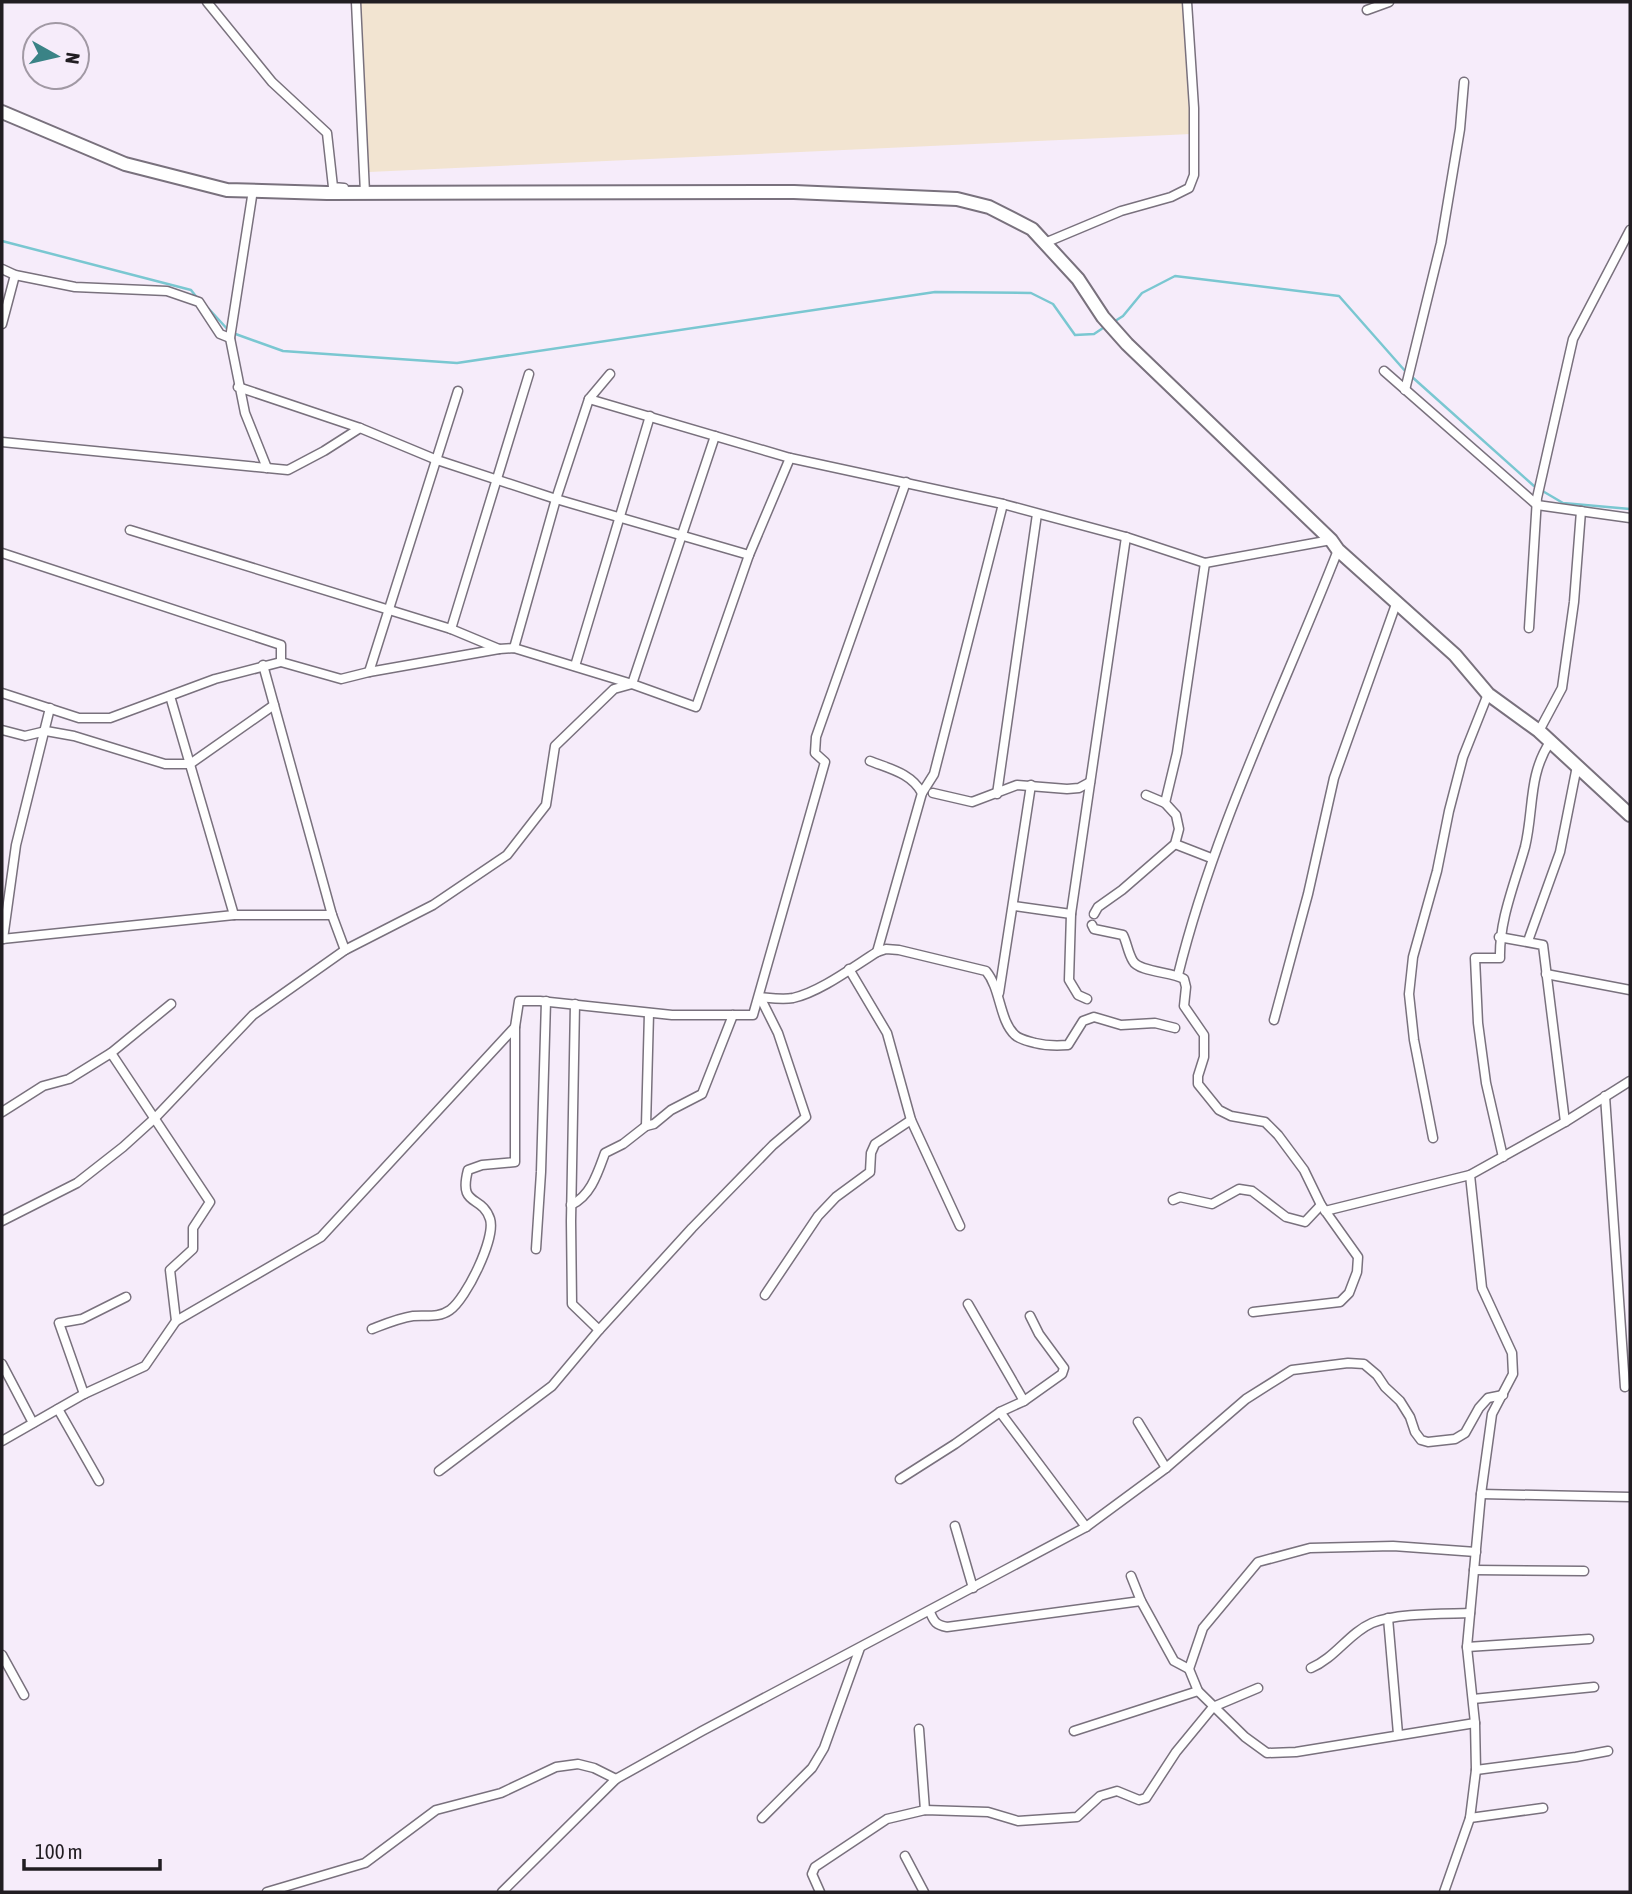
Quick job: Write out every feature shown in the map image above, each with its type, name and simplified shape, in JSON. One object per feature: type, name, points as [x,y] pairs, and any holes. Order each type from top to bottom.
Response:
[{"type":"street","points":[[207,2],[272,82],[327,133],[334,187],[365,191]]},
{"type":"street","points":[[356,2],[365,191]]},
{"type":"street","points":[[1047,242],[1121,211],[1171,197],[1189,188],[1194,175],[1194,108],[1187,2]]},
{"type":"street","points":[[1367,10],[1389,2]]},
{"type":"street","points":[[1407,386],[1441,243],[1460,129],[1464,82]]},
{"type":"street","points":[[2,112],[125,164],[227,190],[794,192],[957,199],[989,207],[1032,229],[1047,242],[1078,279],[1103,317],[1128,344],[1396,604],[1455,655],[1488,694],[1539,731],[1630,815]]},
{"type":"street","points":[[253,190],[230,338],[245,413],[267,468]]},
{"type":"street","points":[[1529,628],[1539,486],[1573,340],[1630,230]]},
{"type":"street","points":[[2,269],[15,275],[75,287],[167,291],[199,302],[220,334],[230,338]]},
{"type":"street","points":[[2,324],[15,275]]},
{"type":"street","points":[[1384,371],[1407,386],[1537,502],[1630,518]]},
{"type":"street","points":[[451,629],[529,374]]},
{"type":"street","points":[[514,648],[556,499],[589,399],[610,374]]},
{"type":"street","points":[[238,387],[360,428],[437,460],[556,499],[749,555]]},
{"type":"street","points":[[369,672],[458,391]]},
{"type":"street","points":[[589,399],[790,458],[1003,504],[1126,537],[1205,563],[1335,545]]},
{"type":"street","points":[[575,666],[650,416]]},
{"type":"street","points":[[2,442],[288,470],[360,428]]},
{"type":"street","points":[[632,684],[715,436]]},
{"type":"street","points":[[2,694],[79,718],[110,718],[262,665],[281,662],[341,679],[514,648],[632,684],[696,707],[749,555],[790,458]]},
{"type":"street","points":[[372,1329],[397,1319],[435,1316],[451,1310],[472,1282],[491,1239],[490,1218],[479,1203],[469,1198],[464,1186],[468,1170],[482,1165],[515,1162],[515,1027],[519,1001],[546,1001],[672,1015],[753,1015],[825,762],[816,753],[816,737],[906,482]]},
{"type":"street","points":[[877,952],[922,793],[934,774],[1003,504]]},
{"type":"street","points":[[1539,731],[1562,688],[1574,602],[1580,511]]},
{"type":"street","points":[[997,794],[1037,514]]},
{"type":"street","points":[[131,530],[451,629],[499,649]]},
{"type":"street","points":[[1087,999],[1078,995],[1069,981],[1071,914],[1126,537]]},
{"type":"street","points":[[1178,975],[1192,918],[1212,858],[1335,545]]},
{"type":"street","points":[[2,553],[281,645],[281,662]]},
{"type":"street","points":[[1165,803],[1177,753],[1205,563]]},
{"type":"street","points":[[1274,1020],[1308,894],[1334,778],[1396,604]]},
{"type":"street","points":[[262,665],[332,915],[345,950]]},
{"type":"street","points":[[2,1221],[77,1183],[123,1147],[155,1118],[253,1015],[345,950],[433,905],[507,855],[546,805],[555,746],[614,689],[632,684]]},
{"type":"street","points":[[1433,1138],[1409,993],[1413,957],[1437,871],[1463,757],[1488,694]]},
{"type":"street","points":[[170,696],[234,915]]},
{"type":"street","points":[[2,730],[24,736],[46,730],[165,764],[190,764],[274,705]]},
{"type":"street","points":[[50,708],[16,845],[2,939],[234,915],[332,915]]},
{"type":"street","points":[[1503,1157],[1486,1083],[1478,1023],[1475,958],[1499,960],[1499,937],[1526,844],[1535,772],[1541,755],[1550,742]]},
{"type":"street","points":[[870,761],[908,776],[916,782],[922,793]]},
{"type":"street","points":[[1528,941],[1560,852],[1577,766]]},
{"type":"street","points":[[933,793],[966,802],[997,794],[1017,785],[1067,789],[1079,788],[1090,782]]},
{"type":"street","points":[[998,996],[1031,785]]},
{"type":"street","points":[[1094,914],[1098,907],[1175,844],[1179,821],[1165,803],[1146,795]]},
{"type":"street","points":[[1175,844],[1212,858]]},
{"type":"street","points":[[1014,906],[1071,914]]},
{"type":"street","points":[[1092,925],[1094,929],[1123,935],[1138,967],[1178,975],[1184,979],[1184,1006],[1204,1035],[1204,1057],[1198,1084],[1219,1110],[1231,1116],[1265,1122],[1304,1170],[1323,1208],[1358,1257],[1357,1272],[1345,1299],[1340,1302],[1304,1304],[1253,1312]]},
{"type":"street","points":[[1499,937],[1543,945],[1565,1122]]},
{"type":"street","points":[[760,997],[796,998],[886,949],[986,971],[993,979],[1013,1034],[1049,1046],[1068,1045],[1083,1021],[1094,1017],[1121,1025],[1155,1023],[1175,1028]]},
{"type":"street","points":[[849,969],[887,1033],[911,1120],[960,1226]]},
{"type":"street","points":[[1546,974],[1630,990]]},
{"type":"street","points":[[439,1471],[552,1386],[599,1330],[748,1170],[773,1144],[806,1117],[778,1033],[760,997]]},
{"type":"street","points":[[536,1249],[546,1001]]},
{"type":"street","points":[[2,1112],[43,1086],[69,1079],[110,1053],[171,1004]]},
{"type":"street","points":[[575,1004],[572,1304],[599,1330]]},
{"type":"street","points":[[646,1126],[649,1013]]},
{"type":"street","points":[[571,1205],[580,1201],[594,1183],[605,1153],[646,1126],[654,1124],[671,1110],[702,1094],[713,1060],[733,1015]]},
{"type":"street","points":[[2,1441],[84,1394],[145,1366],[176,1321],[321,1237],[515,1027]]},
{"type":"street","points":[[110,1053],[210,1202],[193,1228],[193,1249],[170,1270],[176,1321]]},
{"type":"street","points":[[1172,1200],[1180,1197],[1212,1204],[1238,1189],[1252,1191],[1286,1217],[1306,1222],[1323,1208],[1470,1175],[1630,1082]]},
{"type":"street","points":[[1605,1096],[1625,1387]]},
{"type":"street","points":[[765,1295],[818,1216],[836,1197],[870,1172],[871,1153],[875,1144],[911,1120]]},
{"type":"street","points":[[1444,1892],[1470,1818],[1476,1770],[1475,1723],[1467,1647],[1481,1494],[1492,1414],[1513,1374],[1512,1353],[1482,1288],[1470,1175]]},
{"type":"street","points":[[84,1394],[59,1324],[82,1320],[126,1297]]},
{"type":"street","points":[[968,1304],[1024,1401]]},
{"type":"street","points":[[900,1479],[1000,1412],[1024,1401],[1064,1371],[1030,1316]]},
{"type":"street","points":[[502,1892],[616,1779],[1086,1527],[1166,1468],[1246,1399],[1292,1370],[1348,1363],[1364,1364],[1400,1401],[1415,1432],[1421,1440],[1428,1443],[1455,1439],[1465,1433],[1488,1398],[1503,1395]]},
{"type":"street","points":[[2,1364],[33,1423]]},
{"type":"street","points":[[58,1409],[99,1481]]},
{"type":"street","points":[[1000,1412],[1086,1527]]},
{"type":"street","points":[[1138,1422],[1166,1468]]},
{"type":"street","points":[[1481,1494],[1630,1497]]},
{"type":"street","points":[[956,1526],[973,1588]]},
{"type":"street","points":[[1189,1669],[1203,1628],[1258,1562],[1310,1548],[1393,1546],[1476,1552]]},
{"type":"street","points":[[1474,1570],[1584,1571]]},
{"type":"street","points":[[1131,1576],[1141,1601],[1174,1661],[1189,1669],[1198,1691],[1213,1707],[1267,1753],[1296,1752],[1475,1723]]},
{"type":"street","points":[[930,1612],[933,1621],[939,1626],[947,1627],[1141,1601]]},
{"type":"street","points":[[1311,1668],[1321,1664],[1370,1624],[1388,1618],[1470,1613]]},
{"type":"street","points":[[1388,1618],[1398,1734]]},
{"type":"street","points":[[1467,1647],[1589,1639]]},
{"type":"street","points":[[762,1818],[811,1768],[824,1748],[860,1648]]},
{"type":"street","points":[[2,1655],[24,1695]]},
{"type":"street","points":[[1473,1699],[1594,1687]]},
{"type":"street","points":[[820,1892],[812,1874],[815,1867],[887,1819],[925,1810],[988,1812],[1018,1821],[1077,1817],[1100,1796],[1117,1791],[1139,1800],[1146,1798],[1176,1752],[1213,1707],[1258,1688]]},
{"type":"street","points":[[1074,1731],[1198,1691]]},
{"type":"street","points":[[919,1729],[925,1810]]},
{"type":"street","points":[[1476,1770],[1608,1751]]},
{"type":"street","points":[[267,1892],[365,1863],[436,1810],[501,1793],[556,1766],[578,1764],[594,1768],[616,1779]]},
{"type":"street","points":[[1470,1818],[1543,1808]]},
{"type":"street","points":[[905,1856],[924,1892]]},
{"type":"shaded area","points":[[359,2],[1183,2],[1191,134],[369,172]]},
{"type":"waterway","points":[[2,241],[191,290],[198,299]]},
{"type":"waterway","points":[[1112,323],[1123,316],[1142,293],[1175,276],[1339,296],[1406,372]]},
{"type":"waterway","points":[[208,308],[230,332],[283,351],[457,363],[935,292],[1031,293],[1053,304],[1075,335],[1094,334],[1106,326]]},
{"type":"waterway","points":[[1411,376],[1534,486],[1563,503],[1630,509]]}]
